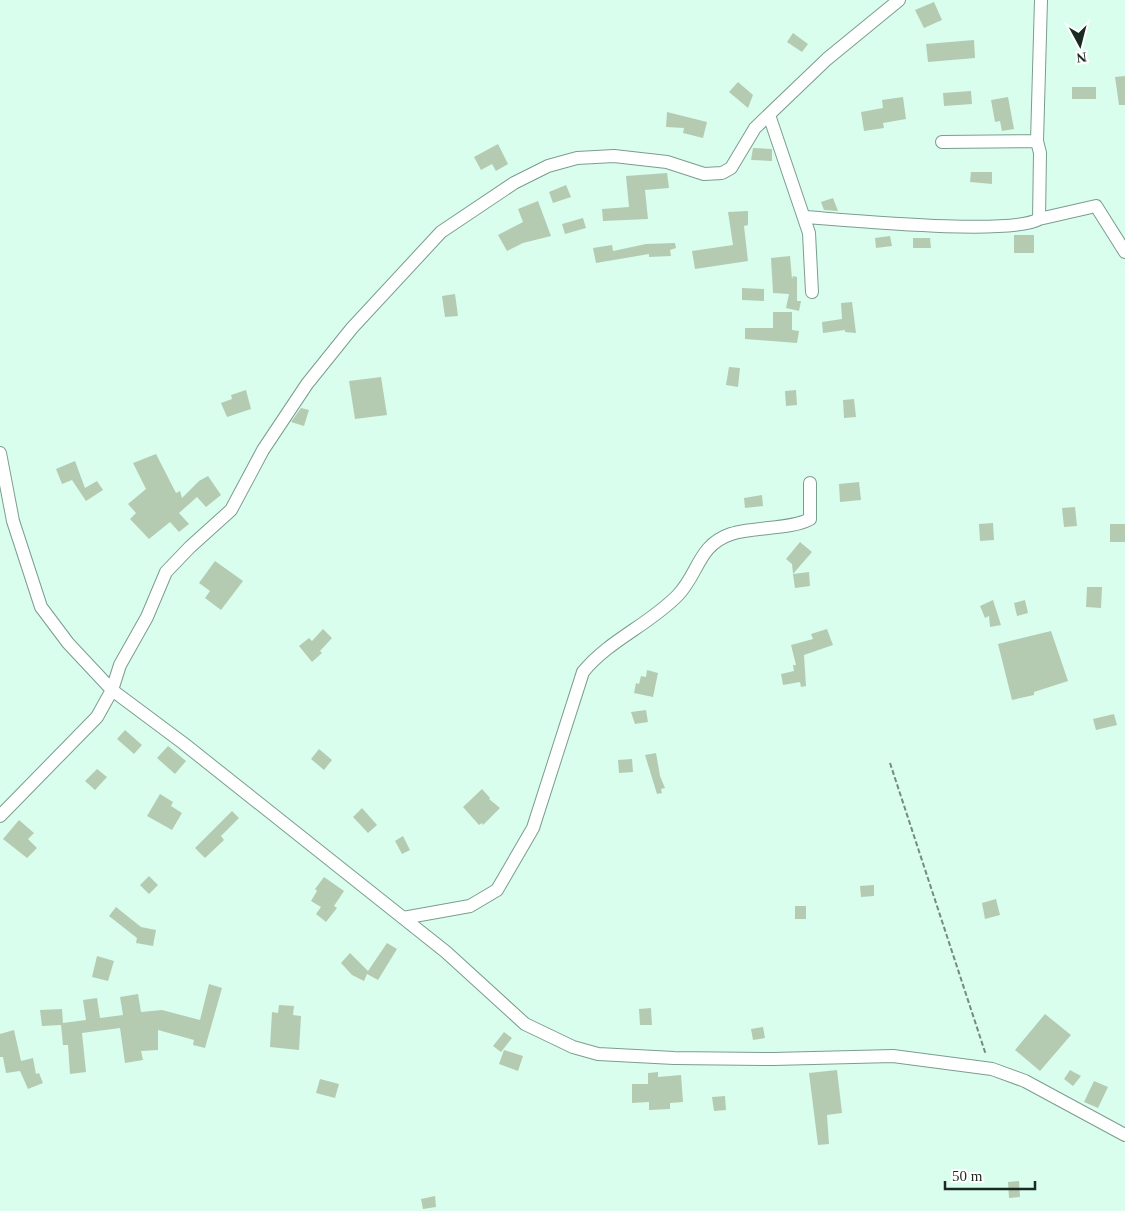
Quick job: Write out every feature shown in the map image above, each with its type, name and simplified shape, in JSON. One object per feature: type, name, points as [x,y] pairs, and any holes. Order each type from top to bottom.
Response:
[{"type":"street","points":[[0,816],[97,717],[112,690],[120,665],[146,617],[166,572],[190,547],[231,510],[263,450],[306,384],[352,328],[440,232],[514,183],[548,166],[578,158],[632,158],[667,162],[704,174],[722,173],[731,168],[755,128],[827,59],[899,0]]},
{"type":"street","points":[[1039,219],[1040,153],[1037,141],[1041,0]]},
{"type":"street","points":[[769,115],[809,233],[812,292]]},
{"type":"street","points":[[942,142],[1037,141]]},
{"type":"street","points":[[805,217],[995,227],[1031,224],[1039,219],[1096,206],[1125,252]]},
{"type":"street","points":[[0,453],[13,521],[41,607],[68,643],[112,690],[183,743],[446,952],[525,1024],[573,1047],[598,1054],[674,1058],[764,1059],[893,1056],[992,1069],[1025,1080],[1125,1135]]},
{"type":"street","points":[[403,918],[470,906],[497,890],[533,828],[583,672],[595,656],[678,596],[710,545],[731,534],[810,519],[810,483]]},
{"type":"path","points":[[890,763],[980,1041],[992,1069]]},
{"type":"building","points":[[934,2],[942,20],[924,28],[915,10]]},
{"type":"building","points":[[793,33],[808,44],[802,52],[787,42]]},
{"type":"building","points":[[974,40],[975,58],[928,62],[926,44]]},
{"type":"building","points":[[1125,76],[1125,105],[1119,105],[1115,77]]},
{"type":"building","points":[[738,82],[753,95],[748,108],[729,92]]},
{"type":"building","points":[[1072,87],[1096,87],[1096,99],[1072,99]]},
{"type":"building","points":[[971,91],[972,104],[944,106],[943,93]]},
{"type":"building","points":[[903,97],[906,119],[883,123],[884,128],[864,131],[861,112],[883,108],[882,100]]},
{"type":"building","points":[[1008,97],[1014,129],[1002,131],[1000,121],[995,122],[991,100]]},
{"type":"building","points":[[667,112],[707,122],[703,138],[683,133],[684,128],[666,127]]},
{"type":"building","points":[[498,144],[508,164],[496,171],[492,164],[481,170],[474,157]]},
{"type":"building","points":[[753,148],[772,149],[772,161],[751,160]]},
{"type":"building","points":[[971,172],[992,172],[992,184],[970,182]]},
{"type":"building","points":[[667,173],[669,188],[645,190],[648,219],[603,221],[602,209],[629,207],[626,176]]},
{"type":"building","points":[[566,185],[571,197],[553,203],[549,192]]},
{"type":"building","points":[[833,198],[838,211],[824,210],[821,202]]},
{"type":"building","points":[[538,201],[551,236],[523,243],[507,251],[498,235],[523,222],[518,209]]},
{"type":"building","points":[[748,211],[748,225],[744,226],[748,261],[695,269],[692,251],[733,245],[728,212]]},
{"type":"building","points":[[583,218],[586,228],[565,234],[562,224]]},
{"type":"building","points":[[1014,235],[1034,235],[1034,253],[1014,253]]},
{"type":"building","points":[[890,236],[892,246],[876,248],[875,238]]},
{"type":"building","points":[[913,238],[930,238],[931,248],[913,248]]},
{"type":"building","points":[[675,243],[676,248],[670,250],[671,256],[649,257],[649,254],[596,263],[593,248],[612,245],[613,251],[646,244]]},
{"type":"building","points":[[790,256],[792,279],[793,276],[797,277],[797,301],[801,301],[799,311],[786,308],[789,294],[773,293],[771,258]]},
{"type":"building","points":[[742,288],[764,289],[764,301],[742,300]]},
{"type":"building","points":[[455,294],[458,316],[445,317],[442,296]]},
{"type":"building","points":[[852,302],[856,333],[845,332],[845,330],[823,333],[822,322],[842,319],[841,303]]},
{"type":"building","points":[[773,312],[792,312],[792,330],[799,331],[797,343],[745,339],[745,328],[773,328]]},
{"type":"building","points":[[729,367],[740,368],[738,387],[726,385]]},
{"type":"building","points":[[381,377],[387,415],[355,419],[349,381]]},
{"type":"building","points":[[246,390],[251,409],[227,417],[221,403],[232,399],[231,395]]},
{"type":"building","points":[[796,390],[797,405],[786,406],[785,391]]},
{"type":"building","points":[[854,399],[856,417],[844,418],[843,400]]},
{"type":"building","points":[[301,408],[309,410],[304,426],[291,422]]},
{"type":"building","points":[[156,454],[176,493],[180,491],[182,498],[199,481],[208,476],[221,495],[206,507],[197,497],[179,513],[189,524],[179,532],[170,522],[149,539],[130,519],[136,513],[128,504],[146,489],[133,463]]},
{"type":"building","points":[[75,461],[85,488],[97,481],[103,490],[86,501],[72,480],[62,484],[56,469]]},
{"type":"building","points":[[859,482],[861,500],[840,502],[839,484]]},
{"type":"building","points":[[762,495],[763,506],[745,508],[744,498]]},
{"type":"building","points":[[1075,507],[1077,526],[1064,527],[1062,508]]},
{"type":"building","points":[[993,523],[994,540],[980,541],[979,524]]},
{"type":"building","points":[[1110,524],[1125,524],[1125,542],[1110,542]]},
{"type":"building","points":[[800,542],[812,552],[793,574],[792,564],[786,559]]},
{"type":"building","points":[[215,561],[243,581],[221,610],[205,598],[210,591],[199,583]]},
{"type":"building","points":[[809,572],[810,586],[795,588],[793,574]]},
{"type":"building","points":[[1087,587],[1102,587],[1101,608],[1086,607]]},
{"type":"building","points":[[993,600],[1001,625],[990,627],[989,616],[985,618],[980,606]]},
{"type":"building","points":[[1025,600],[1028,613],[1017,616],[1014,603]]},
{"type":"building","points":[[323,629],[332,638],[320,651],[322,653],[312,662],[299,646],[309,638],[312,641]]},
{"type":"building","points":[[827,629],[833,645],[804,655],[806,686],[801,687],[800,682],[783,685],[781,674],[794,671],[793,665],[796,665],[791,645],[813,639],[811,634]]},
{"type":"building","points":[[1051,631],[1068,681],[1034,692],[1034,695],[1012,700],[998,644]]},
{"type":"building","points":[[647,670],[658,673],[653,697],[634,693],[636,683],[639,684],[641,676],[646,677]]},
{"type":"building","points":[[646,710],[648,722],[635,724],[631,712]]},
{"type":"building","points":[[1114,714],[1117,725],[1096,730],[1093,719]]},
{"type":"building","points":[[125,730],[142,745],[134,754],[117,739]]},
{"type":"building","points":[[168,746],[186,761],[175,774],[157,758]]},
{"type":"building","points":[[319,749],[332,760],[324,770],[311,759]]},
{"type":"building","points":[[656,753],[660,776],[665,788],[661,789],[662,793],[657,794],[645,755]]},
{"type":"building","points":[[632,759],[633,772],[619,773],[618,760]]},
{"type":"building","points":[[97,769],[107,777],[95,790],[85,781]]},
{"type":"building","points":[[482,789],[489,799],[500,808],[483,825],[482,823],[479,825],[463,807]]},
{"type":"building","points":[[160,794],[173,802],[171,806],[182,813],[172,830],[147,816]]},
{"type":"building","points":[[362,808],[377,825],[368,833],[353,817]]},
{"type":"building","points":[[232,811],[239,818],[221,836],[224,840],[205,858],[195,848]]},
{"type":"building","points":[[19,820],[34,833],[28,839],[37,848],[27,858],[3,839]]},
{"type":"building","points":[[403,836],[410,850],[402,854],[395,841]]},
{"type":"building","points":[[149,876],[158,885],[149,894],[140,885]]},
{"type":"building","points":[[324,877],[344,891],[334,906],[337,908],[326,922],[316,914],[321,907],[311,901],[317,891],[315,889]]},
{"type":"building","points":[[874,885],[874,896],[861,897],[860,886]]},
{"type":"building","points":[[996,899],[1000,915],[985,919],[982,903]]},
{"type":"building","points":[[795,906],[806,906],[806,919],[795,919]]},
{"type":"building","points":[[116,907],[141,927],[156,930],[153,946],[136,943],[137,938],[109,916]]},
{"type":"building","points":[[387,943],[397,949],[378,980],[367,974],[364,981],[352,975],[341,963],[350,953],[368,971]]},
{"type":"building","points":[[97,956],[114,961],[108,981],[92,977]]},
{"type":"building","points":[[209,984],[222,988],[205,1048],[193,1045],[194,1040],[158,1030],[158,1050],[141,1051],[143,1060],[125,1063],[120,1028],[82,1033],[86,1072],[70,1074],[68,1045],[63,1045],[61,1025],[42,1026],[40,1010],[62,1009],[63,1023],[86,1020],[83,1000],[97,998],[100,1018],[123,1015],[120,997],[138,994],[141,1012],[162,1010],[200,1020]]},
{"type":"building","points":[[279,1005],[294,1006],[293,1015],[301,1016],[299,1050],[270,1047],[272,1012],[278,1013]]},
{"type":"building","points":[[651,1008],[652,1025],[640,1025],[639,1009]]},
{"type":"building","points":[[1045,1014],[1071,1035],[1040,1071],[1015,1050]]},
{"type":"building","points":[[763,1027],[765,1038],[753,1040],[751,1029]]},
{"type":"building","points":[[14,1030],[21,1061],[33,1058],[36,1074],[39,1073],[43,1083],[28,1089],[20,1071],[6,1073],[3,1057],[0,1057],[0,1034]]},
{"type":"building","points":[[504,1032],[512,1038],[501,1052],[493,1046]]},
{"type":"building","points":[[504,1050],[523,1056],[518,1071],[499,1064]]},
{"type":"building","points":[[837,1070],[842,1113],[827,1115],[829,1144],[818,1145],[809,1073]]},
{"type":"building","points":[[1070,1070],[1081,1076],[1073,1086],[1064,1079]]},
{"type":"building","points":[[658,1072],[658,1077],[681,1075],[683,1102],[670,1103],[670,1109],[649,1110],[649,1102],[632,1103],[632,1084],[648,1084],[648,1073]]},
{"type":"building","points":[[320,1079],[339,1084],[335,1098],[316,1093]]},
{"type":"building","points":[[1094,1081],[1108,1087],[1098,1108],[1084,1102]]},
{"type":"building","points":[[725,1096],[726,1110],[714,1111],[712,1097]]},
{"type":"building","points":[[1019,1181],[1020,1197],[1009,1198],[1008,1182]]},
{"type":"building","points":[[435,1196],[436,1207],[423,1209],[421,1199]]}]
